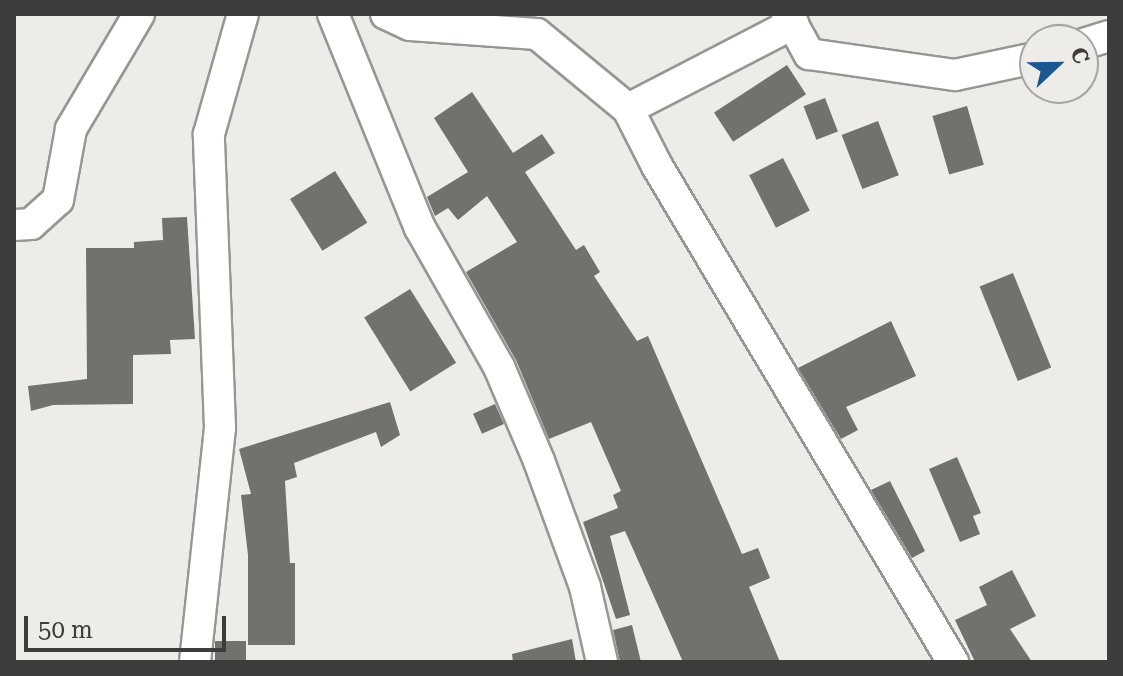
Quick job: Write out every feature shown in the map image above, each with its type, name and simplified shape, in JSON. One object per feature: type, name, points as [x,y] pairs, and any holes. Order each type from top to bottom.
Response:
[{"type":"street","points":[[14,225],[31,224],[58,200],[71,129],[139,14]]},
{"type":"street","points":[[195,662],[220,427],[209,134],[243,14]]},
{"type":"street","points":[[333,14],[420,228],[499,367],[533,448],[585,587],[602,662]]},
{"type":"street","points":[[399,18],[537,34],[628,109],[657,166],[953,662]]},
{"type":"street","points":[[628,109],[790,19],[809,54],[955,75],[1019,61]]},
{"type":"building","points":[[787,65],[806,94],[733,142],[714,112]]},
{"type":"building","points":[[472,92],[513,153],[542,134],[555,153],[525,172],[576,250],[584,245],[600,272],[594,276],[637,341],[648,336],[742,554],[758,548],[770,578],[749,587],[780,662],[683,662],[625,531],[610,536],[630,615],[616,619],[583,522],[618,508],[613,495],[621,491],[591,422],[549,439],[516,360],[466,272],[517,242],[487,196],[458,220],[448,208],[435,216],[427,197],[468,172],[434,118]]},
{"type":"building","points":[[825,98],[838,132],[816,140],[804,106]]},
{"type":"building","points":[[967,106],[984,165],[949,175],[932,116]]},
{"type":"building","points":[[878,121],[899,175],[862,189],[842,135]]},
{"type":"building","points":[[783,158],[810,211],[776,228],[749,175]]},
{"type":"building","points":[[335,171],[367,223],[322,251],[290,199]]},
{"type":"building","points":[[187,217],[195,339],[170,340],[171,354],[133,355],[133,404],[53,405],[31,411],[28,386],[87,379],[86,248],[134,248],[134,242],[163,240],[162,218]]},
{"type":"building","points":[[1013,273],[1051,368],[1018,381],[980,286]]},
{"type":"building","points":[[410,289],[456,363],[410,391],[364,318]]},
{"type":"building","points":[[891,321],[916,376],[846,407],[858,430],[841,439],[798,368]]},
{"type":"building","points":[[390,402],[400,435],[381,447],[376,432],[294,463],[297,477],[285,481],[290,563],[295,563],[295,645],[248,645],[248,555],[241,495],[251,494],[239,449]]},
{"type":"building","points":[[495,404],[504,424],[482,434],[473,414]]},
{"type":"building","points":[[957,457],[981,513],[973,516],[980,534],[960,542],[929,469]]},
{"type":"building","points":[[890,481],[925,551],[912,558],[871,490]]},
{"type":"building","points":[[1012,570],[1036,616],[1010,629],[1032,662],[975,662],[955,620],[987,605],[979,587]]},
{"type":"building","points":[[632,625],[641,662],[620,662],[613,630]]},
{"type":"building","points":[[572,639],[576,662],[513,662],[512,654]]},
{"type":"building","points":[[215,641],[246,641],[246,662],[215,662]]}]
